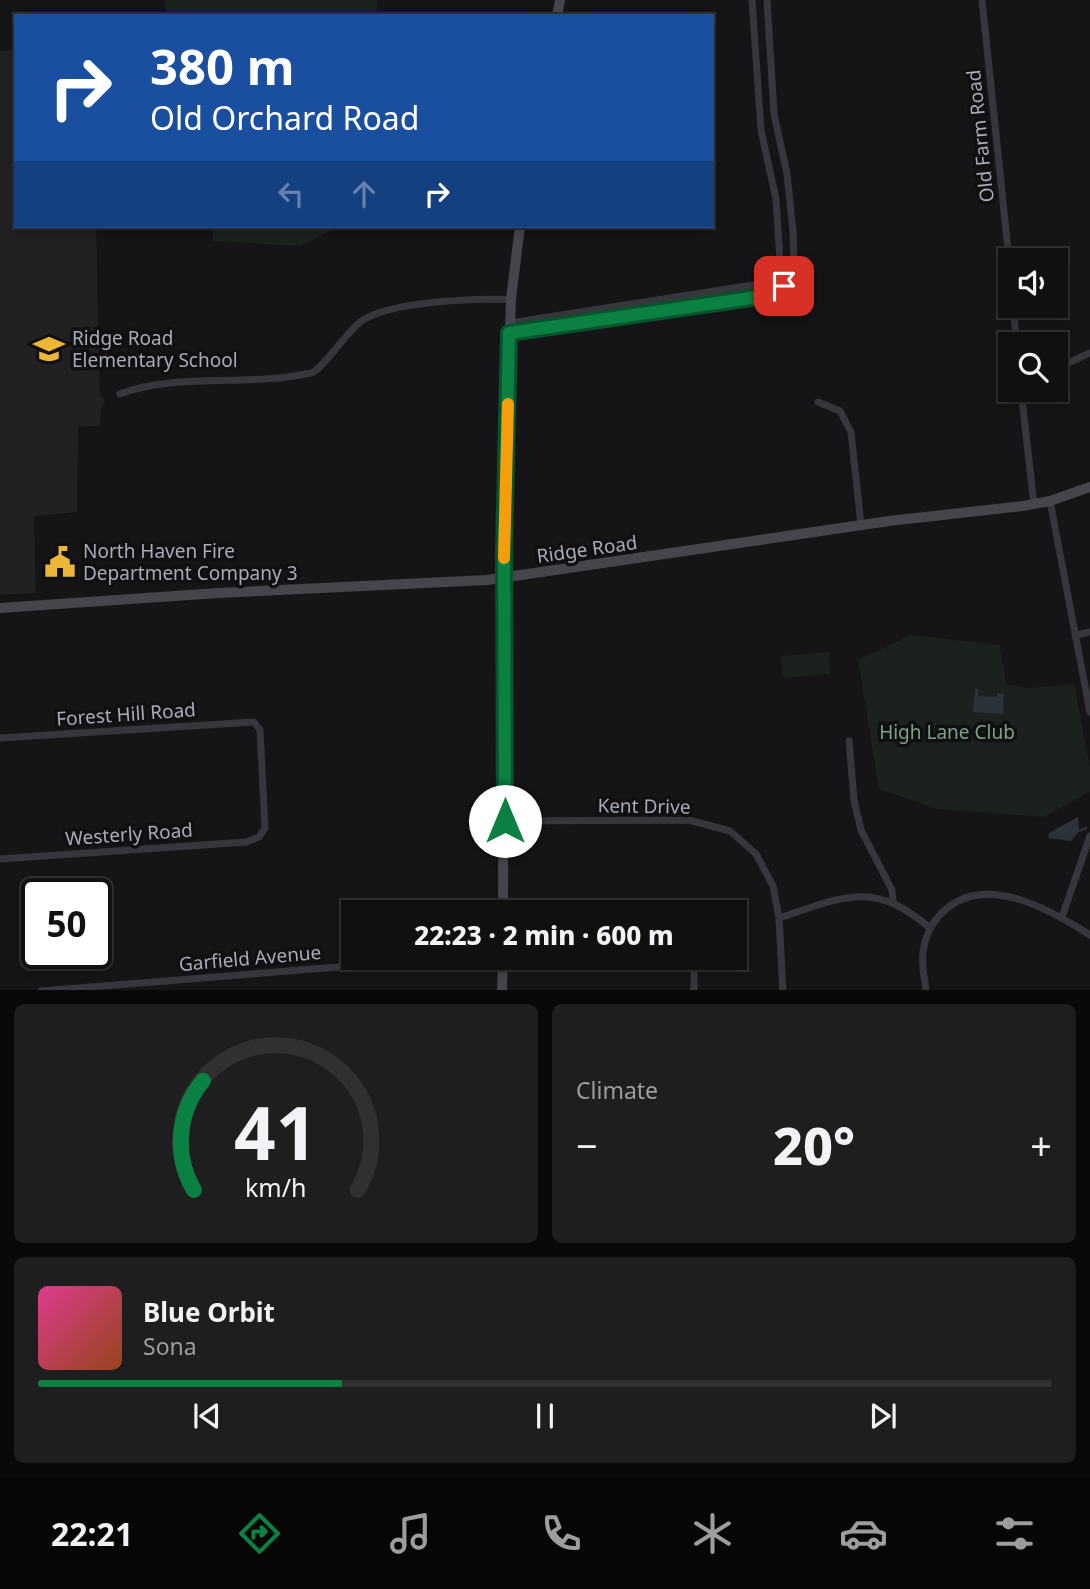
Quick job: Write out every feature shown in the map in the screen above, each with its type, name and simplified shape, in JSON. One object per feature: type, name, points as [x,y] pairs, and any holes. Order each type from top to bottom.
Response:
[{"type":"main road","points":[[503,900],[504,578],[510,328],[520,228]]},
{"type":"main road","name":"Ridge Road","points":[[0,608],[504,578],[861,525],[1034,505],[1090,486]]},
{"type":"main road","points":[[502,990],[503,970]]},
{"type":"street","points":[[510,328],[655,300],[753,285],[771,281],[778,274],[780,261],[776,199],[761,130],[752,0]]},
{"type":"street","points":[[510,328],[656,312],[767,295],[784,286],[789,280],[793,263],[791,204],[776,129],[767,0]]},
{"type":"street","name":"Old Farm Road","points":[[982,0],[1008,248]]},
{"type":"street","points":[[757,78],[772,76]]},
{"type":"street","points":[[761,130],[776,129]]},
{"type":"street","points":[[778,274],[789,280]]},
{"type":"street","points":[[120,394],[144,385],[275,379],[315,372],[362,320],[395,308],[511,299]]},
{"type":"street","points":[[655,300],[656,312]]},
{"type":"street","points":[[1068,363],[1090,353]]},
{"type":"street","points":[[818,402],[840,411],[852,432],[861,525]]},
{"type":"street","points":[[1022,402],[1034,505]]},
{"type":"street","points":[[1050,501],[1090,712]]},
{"type":"street","points":[[1077,635],[1090,632]]},
{"type":"street","name":"Forest Hill Road","points":[[0,738],[254,722],[260,730],[265,828],[259,837]]},
{"type":"street","points":[[849,741],[860,830],[892,890],[893,902]]},
{"type":"street","name":"Kent Drive","points":[[505,821],[689,820],[730,831],[756,854],[773,886],[779,918],[783,990]]},
{"type":"street","points":[[1062,917],[1090,836]]},
{"type":"street","name":"Westerly Road","points":[[0,859],[246,842],[259,837]]},
{"type":"street","points":[[926,990],[922,956],[930,928],[951,905],[972,895],[986,894],[1020,900],[1062,917],[1090,935]]},
{"type":"street","points":[[779,918],[848,897],[864,896],[893,902],[914,914],[930,928]]},
{"type":"street","name":"Garfield Avenue","points":[[41,990],[143,987],[341,968]]},
{"type":"street","points":[[694,970],[694,990]]},
{"type":"shaded area","name":"Ridge Road Elementary School","points":[[14,49],[14,228],[96,228],[100,396],[103,397],[105,405],[101,406],[100,426],[78,427],[77,512],[34,516],[36,593],[0,595],[0,51]]},
{"type":"shaded area","points":[[975,689],[978,689],[978,696],[997,697],[997,693],[1004,694],[1003,714],[973,712]]},
{"type":"shaded area","points":[[1078,817],[1079,831],[1071,841],[1048,838],[1049,833]]},
{"type":"green space","points":[[164,0],[377,0],[377,14],[166,14]]},
{"type":"green space","points":[[212,228],[337,228],[299,246],[213,241]]},
{"type":"green space","name":"High Lane Club","points":[[911,635],[1000,645],[1006,684],[1028,688],[1074,684],[1090,767],[1090,792],[1044,817],[937,809],[879,789],[858,660]]},
{"type":"green space","points":[[829,652],[831,674],[783,678],[781,656]]},
{"type":"waterway","points":[[1079,831],[1086,828]]},
{"type":"slow traffic","points":[[504,558],[508,404]]},
{"type":"place","name":"Ridge Road Elementary School","points":[[49,349]]},
{"type":"place","name":"North Haven Fire Department Company 3","points":[[60,562]]},
{"type":"route","points":[[505,821],[504,551],[509,333],[751,298],[776,292],[784,286]]}]
